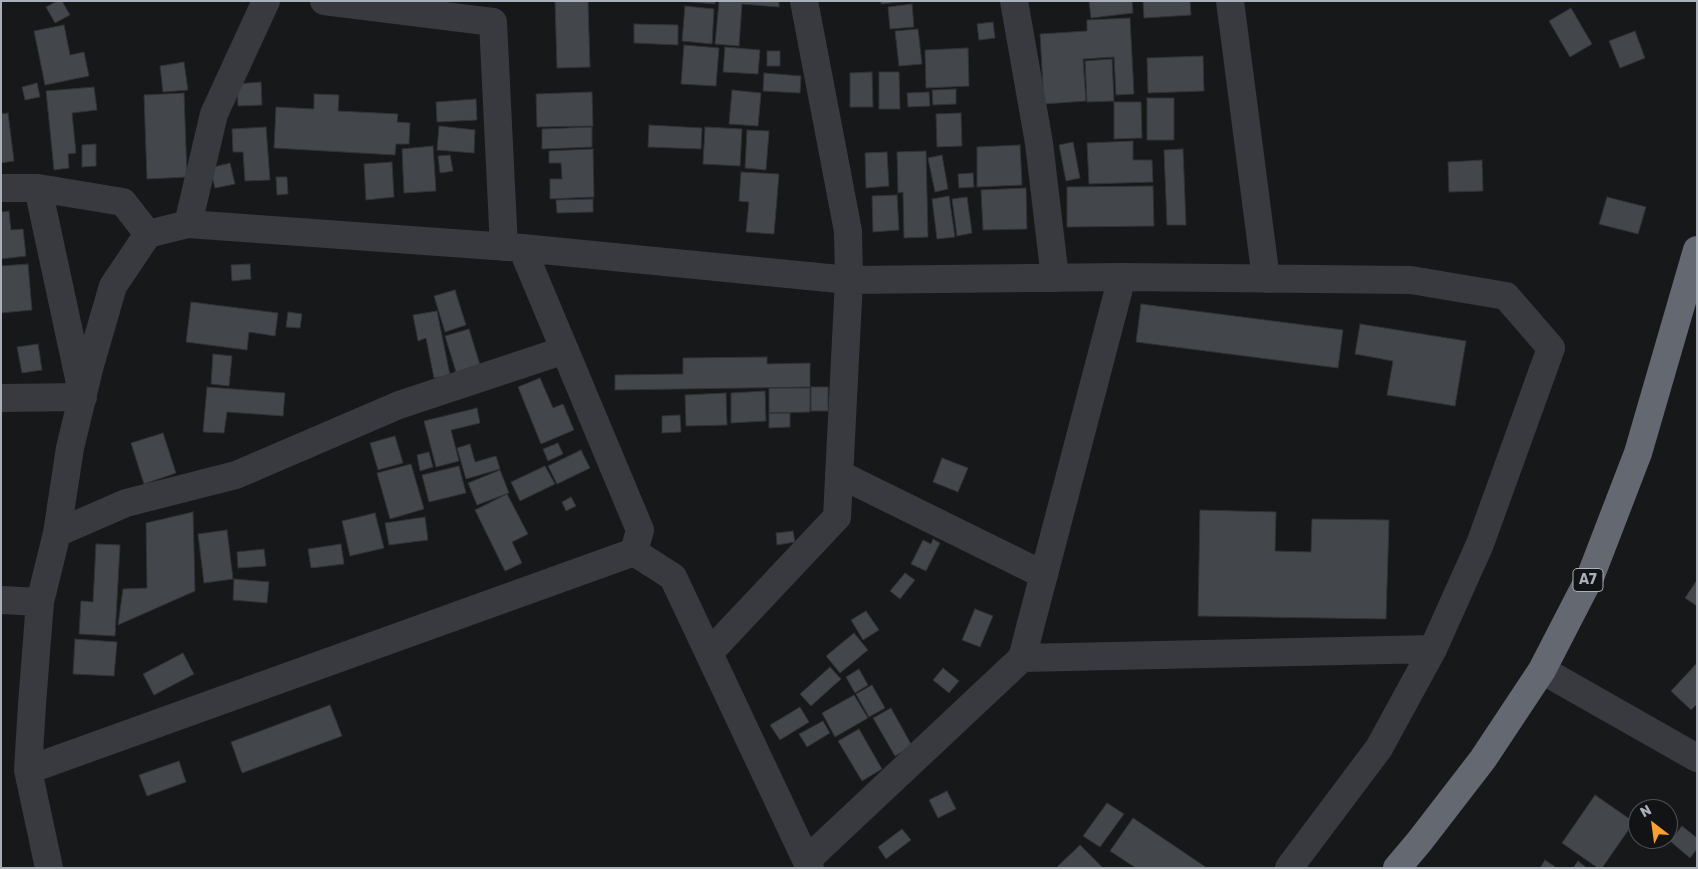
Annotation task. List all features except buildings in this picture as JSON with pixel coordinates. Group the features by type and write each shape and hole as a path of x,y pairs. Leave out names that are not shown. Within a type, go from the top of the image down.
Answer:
{"highway":[{"name":"A7","path":"1397,868 1483,759 1542,670 1591,575 1638,453 1689,309 1697,250"}],"street":[{"path":"188,224 214,114 266,1"},
{"path":"324,1 493,22 513,247 565,350 640,530 634,552"},
{"path":"709,653 837,517 849,280 848,232 804,1"},
{"path":"1014,1 1039,143 1055,278"},
{"path":"1230,1 1266,279"},
{"path":"1,188 38,188 123,202 148,234"},
{"path":"38,188 83,397"},
{"path":"49,868 28,770 40,602 57,533 70,448 113,286 148,234 188,224 513,247 849,280 1122,277 1411,280 1506,296 1551,348 1480,544 1433,649 1379,748 1289,868"},
{"path":"634,552 673,577 809,864 1022,658 1122,277"},
{"path":"57,533 126,504 236,475 399,405 565,350"},
{"path":"1,398 83,397"},
{"path":"839,474 1044,575"},
{"path":"28,770 634,552"},
{"path":"1,600 40,602"},
{"path":"1022,658 1433,649"},
{"path":"1542,670 1697,758"}]}
